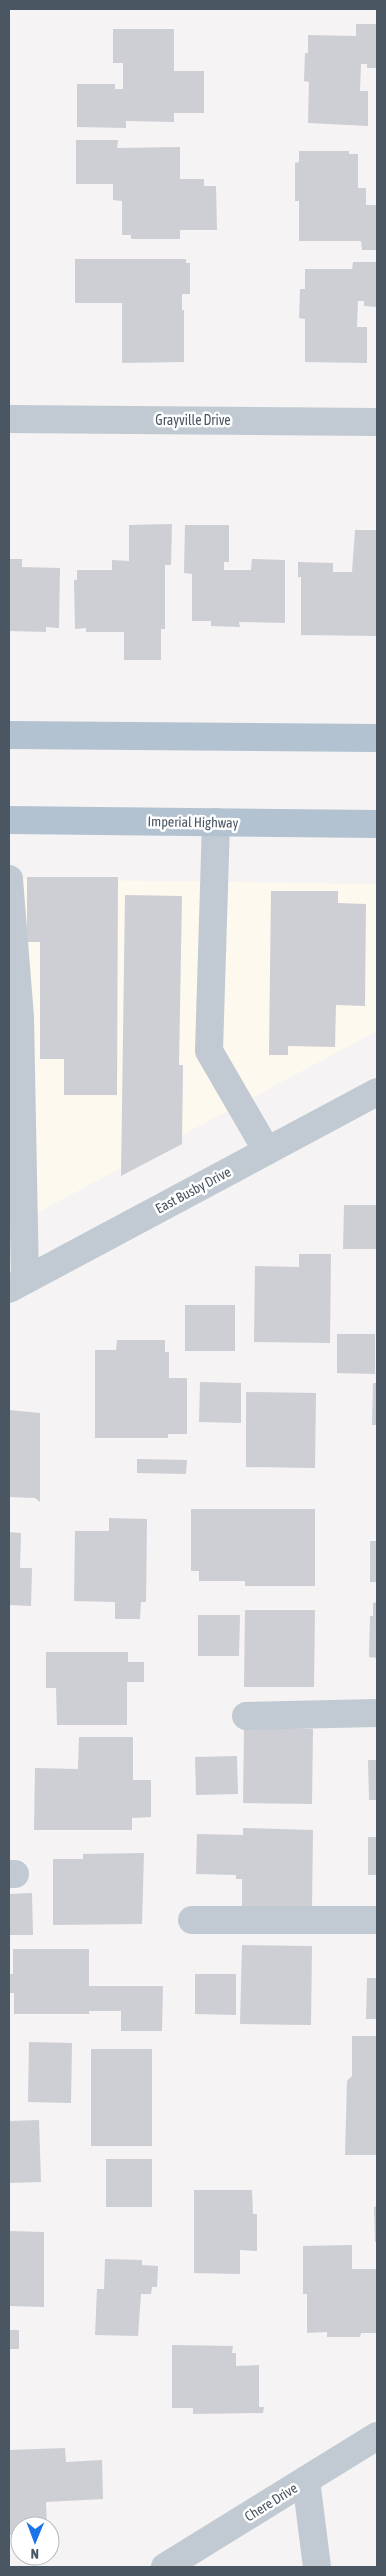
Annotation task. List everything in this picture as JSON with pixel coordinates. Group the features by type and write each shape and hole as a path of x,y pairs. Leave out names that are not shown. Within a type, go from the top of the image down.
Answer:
{"main road":[{"path":"9,735 377,738"},
{"name":"Imperial Highway","path":"9,820 377,824"}],"street":[{"name":"Grayville Drive","path":"9,419 377,422"},
{"path":"216,822 209,1051 267,1151"},
{"path":"9,880 20,1017 17,1285"},
{"name":"East Busby Drive","path":"17,1285 377,1092"},
{"path":"246,1716 377,1713"},
{"path":"192,1920 377,1920"},
{"name":"Chere Drive","path":"165,2567 377,2436"},
{"path":"306,2480 317,2567"}],"shaded area":[{"path":"9,879 377,884 377,1031 9,1228"}],"building":[{"path":"356,24 377,24 377,68 367,68 367,64 361,64 360,91 368,91 368,126 308,123 309,82 304,81 305,53 308,53 308,35 356,36"},
{"path":"113,29 174,29 174,71 204,71 204,113 174,113 174,122 126,121 126,128 77,127 77,84 115,84 115,89 123,89 123,63 113,63"},
{"path":"76,140 118,140 117,148 180,147 180,179 204,179 204,186 216,186 217,230 180,230 180,239 131,239 131,235 122,235 122,201 113,200 113,184 76,184"},
{"path":"299,151 349,151 349,154 358,154 358,188 366,188 366,205 377,205 377,250 362,250 361,241 299,241 299,201 295,201 295,163 299,162"},
{"path":"75,259 186,259 186,263 190,263 190,294 182,294 182,310 184,310 184,362 122,363 122,303 75,303"},
{"path":"353,262 377,262 377,307 364,306 364,301 358,301 357,327 367,327 367,363 305,362 305,319 299,318 300,289 305,289 305,269 352,269"},
{"path":"172,524 171,565 165,565 165,629 161,629 161,660 124,660 124,632 86,632 86,628 75,629 74,580 77,580 77,570 112,570 112,560 129,561 129,525"},
{"path":"185,525 229,525 229,562 224,562 224,570 251,570 252,559 285,560 285,623 239,622 240,627 211,626 211,621 192,621 192,574 184,573"},
{"path":"355,530 377,530 377,636 301,635 301,577 298,577 298,562 333,563 333,572 352,572"},
{"path":"9,559 22,559 22,567 60,568 59,628 46,627 46,632 9,631"},
{"path":"27,877 118,877 117,1095 64,1095 64,1059 40,1059 40,942 27,942"},
{"path":"271,891 338,891 338,903 366,904 365,1006 336,1005 335,1047 288,1046 288,1055 269,1055"},
{"path":"125,895 182,896 179,1065 183,1065 182,1144 121,1176"},
{"path":"344,1205 377,1205 377,1249 343,1249"},
{"path":"299,1254 331,1254 330,1343 254,1342 255,1266 299,1267"},
{"path":"185,1305 235,1305 235,1351 185,1351"},
{"path":"337,1334 375,1334 375,1374 337,1373"},
{"path":"117,1340 165,1340 165,1352 169,1352 169,1378 187,1378 187,1434 168,1434 168,1438 95,1438 95,1350 116,1350"},
{"path":"200,1382 241,1383 241,1423 199,1422"},
{"path":"373,1383 377,1383 377,1425 372,1425"},
{"path":"246,1392 316,1393 315,1468 246,1467"},
{"path":"9,1410 40,1413 40,1502 35,1498 9,1497"},
{"path":"137,1459 187,1460 186,1474 137,1473"},
{"path":"191,1509 315,1509 315,1586 245,1586 245,1581 199,1581 199,1571 191,1571"},
{"path":"109,1518 147,1519 146,1602 141,1602 140,1619 115,1619 115,1602 74,1601 75,1531 109,1531"},
{"path":"9,1532 21,1533 20,1568 32,1568 31,1606 9,1605"},
{"path":"370,1541 377,1541 377,1582 370,1582"},
{"path":"377,1602 377,1658 369,1657 370,1616 373,1616 373,1603"},
{"path":"245,1610 315,1610 314,1687 244,1687"},
{"path":"198,1615 240,1615 239,1656 198,1656"},
{"path":"46,1652 128,1652 128,1662 144,1662 144,1682 127,1682 127,1725 57,1725 56,1688 46,1688"},
{"path":"244,1727 313,1729 312,1804 243,1803"},
{"path":"79,1737 133,1737 133,1780 151,1780 151,1817 132,1818 132,1830 34,1830 35,1768 78,1769"},
{"path":"237,1756 238,1794 196,1795 195,1757"},
{"path":"368,1760 377,1760 377,1800 369,1800"},
{"path":"243,1828 313,1830 312,1907 242,1906 242,1879 236,1879 236,1875 196,1874 197,1834 243,1835"},
{"path":"368,1837 377,1837 377,1875 368,1875"},
{"path":"144,1853 142,1924 53,1925 53,1859 83,1859 83,1854"},
{"path":"32,1893 33,1935 9,1935 9,1894"},
{"path":"242,1945 312,1946 311,2025 240,2024"},
{"path":"13,1949 89,1949 89,1986 163,1986 162,2031 121,2031 121,2011 89,2011 89,2014 14,2014 14,1993 9,1993 9,1974 13,1974"},
{"path":"195,1974 236,1974 236,2015 195,2014"},
{"path":"367,1978 377,1978 377,2019 366,2019"},
{"path":"352,2036 377,2036 377,2155 345,2155 347,2081 352,2076"},
{"path":"29,2042 72,2043 71,2103 28,2102"},
{"path":"91,2049 152,2049 152,2146 91,2146"},
{"path":"39,2120 41,2182 9,2183 9,2121"},
{"path":"106,2159 152,2159 152,2207 106,2207"},
{"path":"194,2190 252,2190 253,2214 257,2214 257,2251 240,2250 240,2274 194,2273"},
{"path":"377,2206 377,2242 375,2242 374,2207"},
{"path":"9,2231 44,2232 44,2307 9,2306"},
{"path":"352,2245 352,2269 377,2269 377,2333 361,2333 360,2337 327,2337 327,2332 307,2333 307,2294 303,2294 303,2246"},
{"path":"105,2259 142,2260 142,2265 158,2266 157,2287 152,2287 151,2294 141,2294 138,2336 95,2335 97,2289 104,2289"},
{"path":"9,2330 19,2330 19,2349 9,2349"},
{"path":"172,2345 233,2346 232,2353 236,2353 236,2366 259,2365 259,2407 264,2407 263,2413 193,2414 193,2408 172,2408"},
{"path":"65,2448 66,2462 102,2460 103,2499 46,2502 47,2516 10,2516 9,2535 9,2450"}]}
